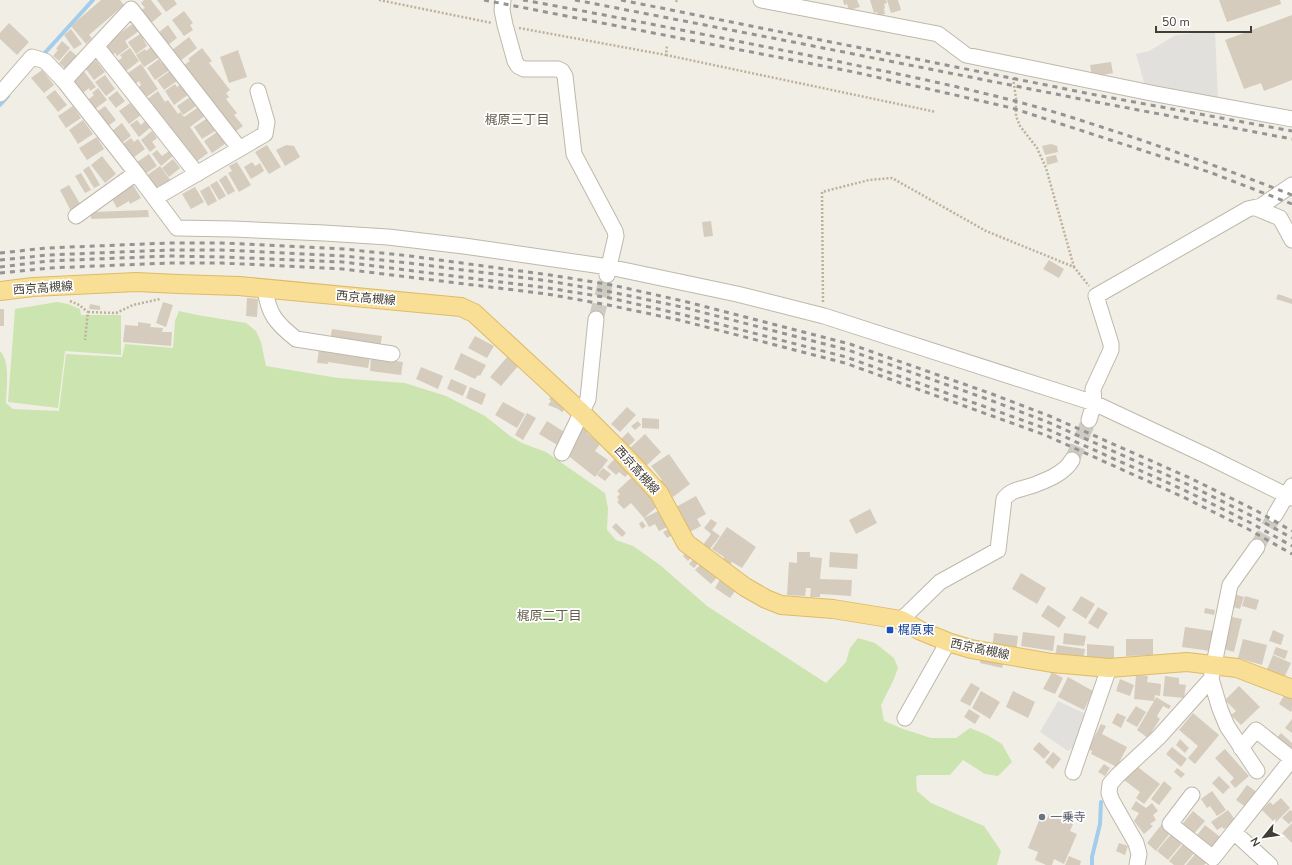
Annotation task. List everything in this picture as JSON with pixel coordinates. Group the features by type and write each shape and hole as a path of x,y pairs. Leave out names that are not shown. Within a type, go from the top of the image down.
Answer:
{"main road":[{"name":"西京高槻線","path":"0,291 33,287 136,282 265,288 446,305 468,310 474,313 581,412 623,454 659,493 686,543 744,587 766,599 781,605 833,609 901,620 948,642 971,649 1052,663 1109,668 1187,662 1213,672 1237,668 1292,689"}],"street":[{"path":"503,0 502,10 505,25 518,66 524,69 558,69 562,71 565,76 574,154 615,231 616,236 608,272"},
{"path":"761,0 938,34 966,55 1292,120"},
{"path":"64,81 97,47 131,5 239,148"},
{"path":"97,47 197,174"},
{"path":"0,94 32,57 42,59 64,81 177,228 240,229 388,237 464,246 737,294 824,316 1094,403 1290,493 1275,515"},
{"path":"155,198 265,134 267,122 258,90"},
{"path":"76,216 136,173"},
{"path":"1089,420 1094,403 1093,389 1110,354 1112,344 1096,296 1248,210 1262,206 1292,185"},
{"path":"1256,208 1280,218 1292,240"},
{"path":"265,288 270,313 296,339 392,354"},
{"path":"562,453 588,400 596,319"},
{"path":"901,620 940,582 998,550 1004,499 1008,494 1040,483 1062,472 1069,466 1072,460"},
{"path":"1257,547 1230,585 1213,672 1218,703 1227,726 1257,770"},
{"path":"905,718 948,642"},
{"path":"1073,772 1109,668"},
{"path":"1142,864 1136,843 1112,801 1109,792 1110,784 1159,737 1213,672"},
{"path":"1192,796 1167,822 1213,858 1292,759 1256,730 1241,748"},
{"path":"1234,832 1270,865"}],"path":[{"path":"379,0 666,55 936,112"},
{"path":"666,55 667,45"},
{"path":"1013,77 1016,98 1016,116 1020,126 1037,148 1046,168 1074,267 1096,296"},
{"path":"824,316 822,192 869,180 892,178 986,231 1074,267"},
{"path":"68,300 79,305 88,312 119,313 123,309 132,305 164,298 178,284"},
{"path":"85,340 88,312"}],"green space":[{"path":"57,302 68,304 80,309 81,315 121,315 121,355 65,351 58,408 8,402 15,309"},
{"path":"179,311 246,323 256,331 261,342 266,366 338,378 405,383 446,396 485,416 510,436 522,443 546,452 605,493 608,508 607,530 616,540 633,546 660,565 707,606 826,683 846,662 850,648 858,638 875,643 894,658 898,668 881,705 884,721 931,738 956,738 970,728 987,735 1002,744 1012,762 998,776 985,774 963,760 950,775 919,775 916,777 917,791 931,803 984,826 1001,851 997,865 0,865 0,351 6,362 7,369 6,403 13,409 59,411 66,354 122,357 125,344 173,348 175,321"}],"shaded area":[{"path":"1215,31 1218,99 1145,86 1136,54 1149,51 1176,35"},
{"path":"1058,701 1088,715 1074,748 1068,751 1040,732"}],"building":[{"path":"101,0 120,0 124,5 89,35 92,38 86,44 71,26"},
{"path":"144,0 151,0 162,14 151,23 141,10 145,8 141,3"},
{"path":"157,0 174,0 177,4 166,12"},
{"path":"843,0 857,0 860,7 849,10 847,4 844,5"},
{"path":"870,0 886,0 887,3 884,4 885,14 878,16 877,12 874,13"},
{"path":"887,0 898,0 901,10 891,13"},
{"path":"1219,0 1280,0 1281,4 1227,22"},
{"path":"184,11 193,23 190,25 193,30 184,36 172,20"},
{"path":"1292,15 1292,80 1264,91 1261,83 1244,89 1225,40"},
{"path":"9,23 29,42 17,55 0,39 0,33"},
{"path":"134,23 139,31 125,41 129,47 117,56 115,53 110,56 105,48 109,45 107,42"},
{"path":"168,25 177,38 168,45 158,33"},
{"path":"71,29 82,44 74,49 64,35"},
{"path":"143,32 146,37 143,39 147,46 136,54 128,42"},
{"path":"189,37 197,48 180,61 172,50"},
{"path":"62,41 70,48 59,61 53,56 58,50 56,49"},
{"path":"154,45 161,56 144,67 136,55 145,49 146,51"},
{"path":"130,48 139,61 125,72 117,61 122,58 120,55"},
{"path":"202,48 212,61 209,63 230,90 226,93 229,97 226,99 237,113 234,115 243,126 235,132 184,65 190,61 188,59"},
{"path":"70,50 79,58 66,69 59,63"},
{"path":"238,50 247,77 229,83 220,57"},
{"path":"159,59 161,63 165,60 171,69 155,80 147,68"},
{"path":"96,60 105,72 94,80 85,68"},
{"path":"1111,62 1113,73 1092,77 1090,65"},
{"path":"141,64 158,89 145,98 138,88 141,85 139,81 133,86 125,75"},
{"path":"173,69 180,79 164,90 157,80"},
{"path":"42,70 54,85 44,93 31,78"},
{"path":"83,70 96,87 90,91 89,88 83,93 74,81"},
{"path":"105,75 115,89 106,96 95,82"},
{"path":"182,83 189,94 174,105 165,91 175,84 177,87"},
{"path":"98,88 107,100 95,109 88,100 94,95 92,93"},
{"path":"55,90 67,105 58,112 46,97"},
{"path":"117,91 125,101 116,108 108,98"},
{"path":"158,91 165,102 168,100 178,114 180,112 184,117 200,106 206,115 190,127 208,153 193,164 146,100"},
{"path":"193,95 199,104 183,115 177,106"},
{"path":"130,103 141,115 129,124 119,111"},
{"path":"73,106 81,118 66,128 58,116"},
{"path":"105,106 116,120 108,126 97,112"},
{"path":"206,119 215,131 202,139 194,127"},
{"path":"83,120 93,134 78,144 69,130"},
{"path":"137,120 141,125 146,120 151,127 139,137 130,125"},
{"path":"122,123 131,136 122,143 112,131"},
{"path":"152,131 157,138 152,142 156,147 150,152 141,140"},
{"path":"217,132 225,144 212,153 204,141"},
{"path":"97,137 104,149 87,160 79,148"},
{"path":"131,138 134,142 138,139 145,149 133,158 123,144"},
{"path":"1051,144 1057,146 1058,152 1045,155 1042,146"},
{"path":"267,145 281,167 269,174 255,152"},
{"path":"286,145 294,146 300,157 285,166 276,150"},
{"path":"157,150 162,156 169,151 173,156 161,166 152,154"},
{"path":"149,154 157,166 145,174 137,162"},
{"path":"1056,155 1058,162 1047,165 1046,157"},
{"path":"102,156 116,174 105,183 91,165"},
{"path":"173,159 180,168 169,177 162,168"},
{"path":"237,162 251,185 239,192 228,173 232,171 229,166"},
{"path":"252,162 255,166 260,163 264,171 251,179 244,167"},
{"path":"89,166 100,185 94,188 83,170"},
{"path":"160,166 171,181 162,187 160,185 155,189 146,176"},
{"path":"81,173 91,190 85,193 75,176"},
{"path":"226,175 235,191 228,195 219,180"},
{"path":"217,181 226,196 219,200 210,185"},
{"path":"69,185 82,207 72,213 60,190"},
{"path":"133,185 141,198 130,204 129,201 117,208 111,197"},
{"path":"209,186 217,201 208,206 200,191"},
{"path":"195,187 204,202 191,209 182,194"},
{"path":"148,210 149,217 91,219 91,212"},
{"path":"711,221 713,236 704,237 702,222"},
{"path":"1049,260 1064,269 1059,278 1043,269"},
{"path":"1278,294 1292,299 1292,304 1276,299"},
{"path":"247,298 258,299 257,317 246,316"},
{"path":"163,302 173,305 166,327 156,323"},
{"path":"90,304 100,306 100,310 89,309"},
{"path":"0,309 4,309 4,326 0,326"},
{"path":"138,322 151,324 150,327 163,328 162,332 172,332 171,346 123,342 125,325 138,326"},
{"path":"332,329 382,336 380,348 330,341"},
{"path":"475,336 494,346 487,358 468,348"},
{"path":"319,350 370,357 368,368 328,362 328,364 317,363"},
{"path":"461,353 486,365 480,376 478,375 475,379 454,369"},
{"path":"508,356 519,365 501,386 490,377"},
{"path":"371,358 403,362 401,375 370,371"},
{"path":"421,367 443,376 438,389 416,379"},
{"path":"451,379 467,386 463,396 447,389"},
{"path":"470,387 486,394 482,405 466,398"},
{"path":"554,394 568,406 562,412 548,405 551,401 549,399"},
{"path":"503,402 525,414 517,428 495,415"},
{"path":"627,407 636,415 620,432 611,424"},
{"path":"527,413 536,418 523,440 515,435"},
{"path":"642,418 659,419 659,429 642,428"},
{"path":"547,421 566,433 559,446 539,434"},
{"path":"581,421 590,428 587,433 600,444 595,451 608,460 595,477 566,454 578,438 572,434"},
{"path":"638,421 641,425 635,430 631,426"},
{"path":"628,432 635,440 628,447 621,439"},
{"path":"645,434 661,452 644,468 628,450"},
{"path":"669,454 690,484 673,497 669,491 666,492 659,482 662,480 651,466"},
{"path":"617,456 631,471 625,477 619,472 616,475 607,467"},
{"path":"603,468 611,474 605,481 597,475"},
{"path":"632,477 658,506 644,518 631,503 624,509 617,502 619,500 617,497 620,494 617,491"},
{"path":"696,496 706,514 697,519 701,526 688,533 676,507"},
{"path":"870,509 877,523 856,534 849,520"},
{"path":"660,510 669,526 659,531 655,524 649,527 644,518"},
{"path":"711,519 717,523 712,530 720,536 709,550 703,545 711,534 704,528"},
{"path":"642,521 646,526 642,529 639,524"},
{"path":"616,523 626,533 622,537 612,527"},
{"path":"672,527 676,533 667,538 663,532"},
{"path":"727,527 756,547 742,568 732,562 730,565 723,560 724,557 712,549"},
{"path":"688,550 694,554 688,561 683,556"},
{"path":"797,552 810,552 810,557 822,558 820,579 852,580 851,596 820,594 820,597 810,597 811,588 806,588 805,596 787,595 789,562 797,563"},
{"path":"830,552 858,554 857,569 829,567"},
{"path":"696,556 701,560 694,568 689,564"},
{"path":"703,562 719,575 711,584 695,570"},
{"path":"1021,573 1046,588 1037,604 1012,589"},
{"path":"722,576 738,587 730,598 715,588"},
{"path":"1234,594 1244,597 1240,609 1230,606"},
{"path":"1081,596 1095,604 1086,619 1072,610"},
{"path":"1245,596 1259,600 1256,610 1242,606"},
{"path":"1048,605 1066,617 1059,628 1041,616"},
{"path":"1098,607 1108,613 1098,629 1088,623"},
{"path":"1205,608 1215,610 1214,615 1204,613"},
{"path":"1232,617 1242,619 1234,652 1224,649"},
{"path":"1185,627 1213,631 1210,651 1182,647"},
{"path":"1273,630 1284,635 1281,645 1269,641"},
{"path":"1023,632 1055,636 1053,651 1021,646"},
{"path":"994,633 1018,636 1016,651 992,648"},
{"path":"1064,633 1086,636 1084,646 1063,644"},
{"path":"1126,639 1153,639 1153,655 1126,656"},
{"path":"1243,639 1267,645 1262,665 1238,658"},
{"path":"1087,644 1114,646 1114,660 1087,659"},
{"path":"1057,645 1085,649 1083,661 1055,657"},
{"path":"1276,647 1288,651 1285,659 1273,654"},
{"path":"981,655 1004,661 1002,668 980,663"},
{"path":"1273,655 1291,663 1283,680 1266,672"},
{"path":"1052,672 1063,678 1055,694 1043,689"},
{"path":"1136,675 1148,676 1147,682 1161,684 1160,696 1155,695 1154,701 1134,699"},
{"path":"1165,676 1179,678 1179,684 1186,685 1184,698 1163,696"},
{"path":"1068,677 1093,691 1084,710 1058,697"},
{"path":"1120,679 1134,685 1130,696 1116,691"},
{"path":"971,683 980,688 970,706 960,701"},
{"path":"1239,686 1260,707 1241,725 1231,715 1236,711 1225,700"},
{"path":"981,691 1000,702 990,719 972,708"},
{"path":"1013,691 1035,702 1028,718 1006,707"},
{"path":"1285,694 1292,699 1291,712 1279,704"},
{"path":"1156,697 1171,706 1169,709 1163,706 1157,716 1160,719 1148,738 1137,730"},
{"path":"1136,706 1146,712 1137,727 1126,721"},
{"path":"969,709 980,716 975,724 964,717"},
{"path":"1117,713 1126,717 1121,728 1112,723"},
{"path":"1193,713 1219,735 1195,764 1188,758 1198,746 1179,730"},
{"path":"1292,719 1292,733 1285,728"},
{"path":"1101,724 1106,726 1102,734 1127,747 1117,767 1091,754 1092,751 1088,749"},
{"path":"1281,733 1292,743 1292,751 1274,741"},
{"path":"1180,739 1189,748 1185,753 1176,745"},
{"path":"1039,742 1050,752 1044,759 1033,749"},
{"path":"1172,747 1187,759 1181,767 1166,754"},
{"path":"1225,749 1249,776 1235,788 1230,782 1234,778 1215,758"},
{"path":"1053,752 1061,759 1053,769 1045,762"},
{"path":"1104,764 1110,768 1105,776 1098,772"},
{"path":"1135,765 1160,784 1144,804 1136,798 1140,792 1124,780"},
{"path":"1177,768 1185,774 1181,778 1174,772"},
{"path":"1219,776 1230,787 1223,794 1212,783"},
{"path":"1164,781 1172,788 1159,805 1151,799"},
{"path":"1247,785 1258,793 1247,808 1236,800"},
{"path":"1212,791 1226,810 1217,816 1210,806 1207,808 1201,799"},
{"path":"1281,798 1290,808 1275,823 1262,810 1270,802 1273,805"},
{"path":"1136,801 1146,808 1152,803 1158,811 1153,815 1156,820 1150,824 1153,826 1144,834 1134,821 1139,813 1131,809"},
{"path":"1228,810 1236,821 1224,829 1222,827 1217,830 1211,822"},
{"path":"1290,810 1292,811 1292,821 1289,824 1282,818"},
{"path":"1193,811 1205,821 1191,837 1180,827"},
{"path":"1049,814 1073,824 1070,831 1077,834 1064,864 1054,859 1052,865 1046,865 1035,860 1038,852 1028,848 1040,818 1046,821"},
{"path":"1292,823 1292,843 1282,833"},
{"path":"1162,824 1171,832 1156,851 1147,843"},
{"path":"1205,825 1224,840 1218,848 1214,845 1210,850 1195,838"},
{"path":"1172,833 1183,842 1168,860 1157,851"},
{"path":"1119,843 1128,846 1125,855 1116,851"},
{"path":"1184,843 1195,852 1184,865 1174,865 1169,861"},
{"path":"1196,853 1207,862 1204,865 1186,865"},
{"path":"1069,856 1081,861 1080,865 1065,865"}],"waterway":[{"path":"42,56 93,0"},
{"path":"0,105 8,96"},
{"path":"1092,865 1092,857 1100,824 1101,802"}],"tunnel":[{"path":"596,319 607,277"},
{"path":"1072,460 1089,420"},
{"path":"1257,547 1275,515"}],"railway":[{"path":"484,0 854,72 1012,108 1212,173 1292,204"},
{"path":"523,0 821,58 936,82 994,96 1051,111 1142,140 1292,195"},
{"path":"575,0 1292,139"},
{"path":"621,0 1096,95 1292,131"},
{"path":"0,253 47,248 169,243 222,243 344,249 410,256 612,285 683,301 850,344 992,394 1052,417 1190,478 1257,511 1292,531"},
{"path":"0,260 48,255 169,250 222,250 344,256 549,281 682,307 848,350 990,400 1050,423 1187,484 1254,517 1292,538"},
{"path":"0,267 48,261 169,256 343,262 548,288 610,298 680,314 846,357 1047,429 1184,490 1251,523 1292,546"},
{"path":"0,273 49,268 169,263 222,263 343,269 547,294 679,320 845,363 1045,435 1181,496 1248,529 1292,554"}],"place":[{"name":"梶原東","path":"890,630"},
{"name":"一乗寺","path":"1042,817"}],"district":[{"name":"梶原三丁目","path":"517,120"},
{"name":"梶原二丁目","path":"549,616"}]}
